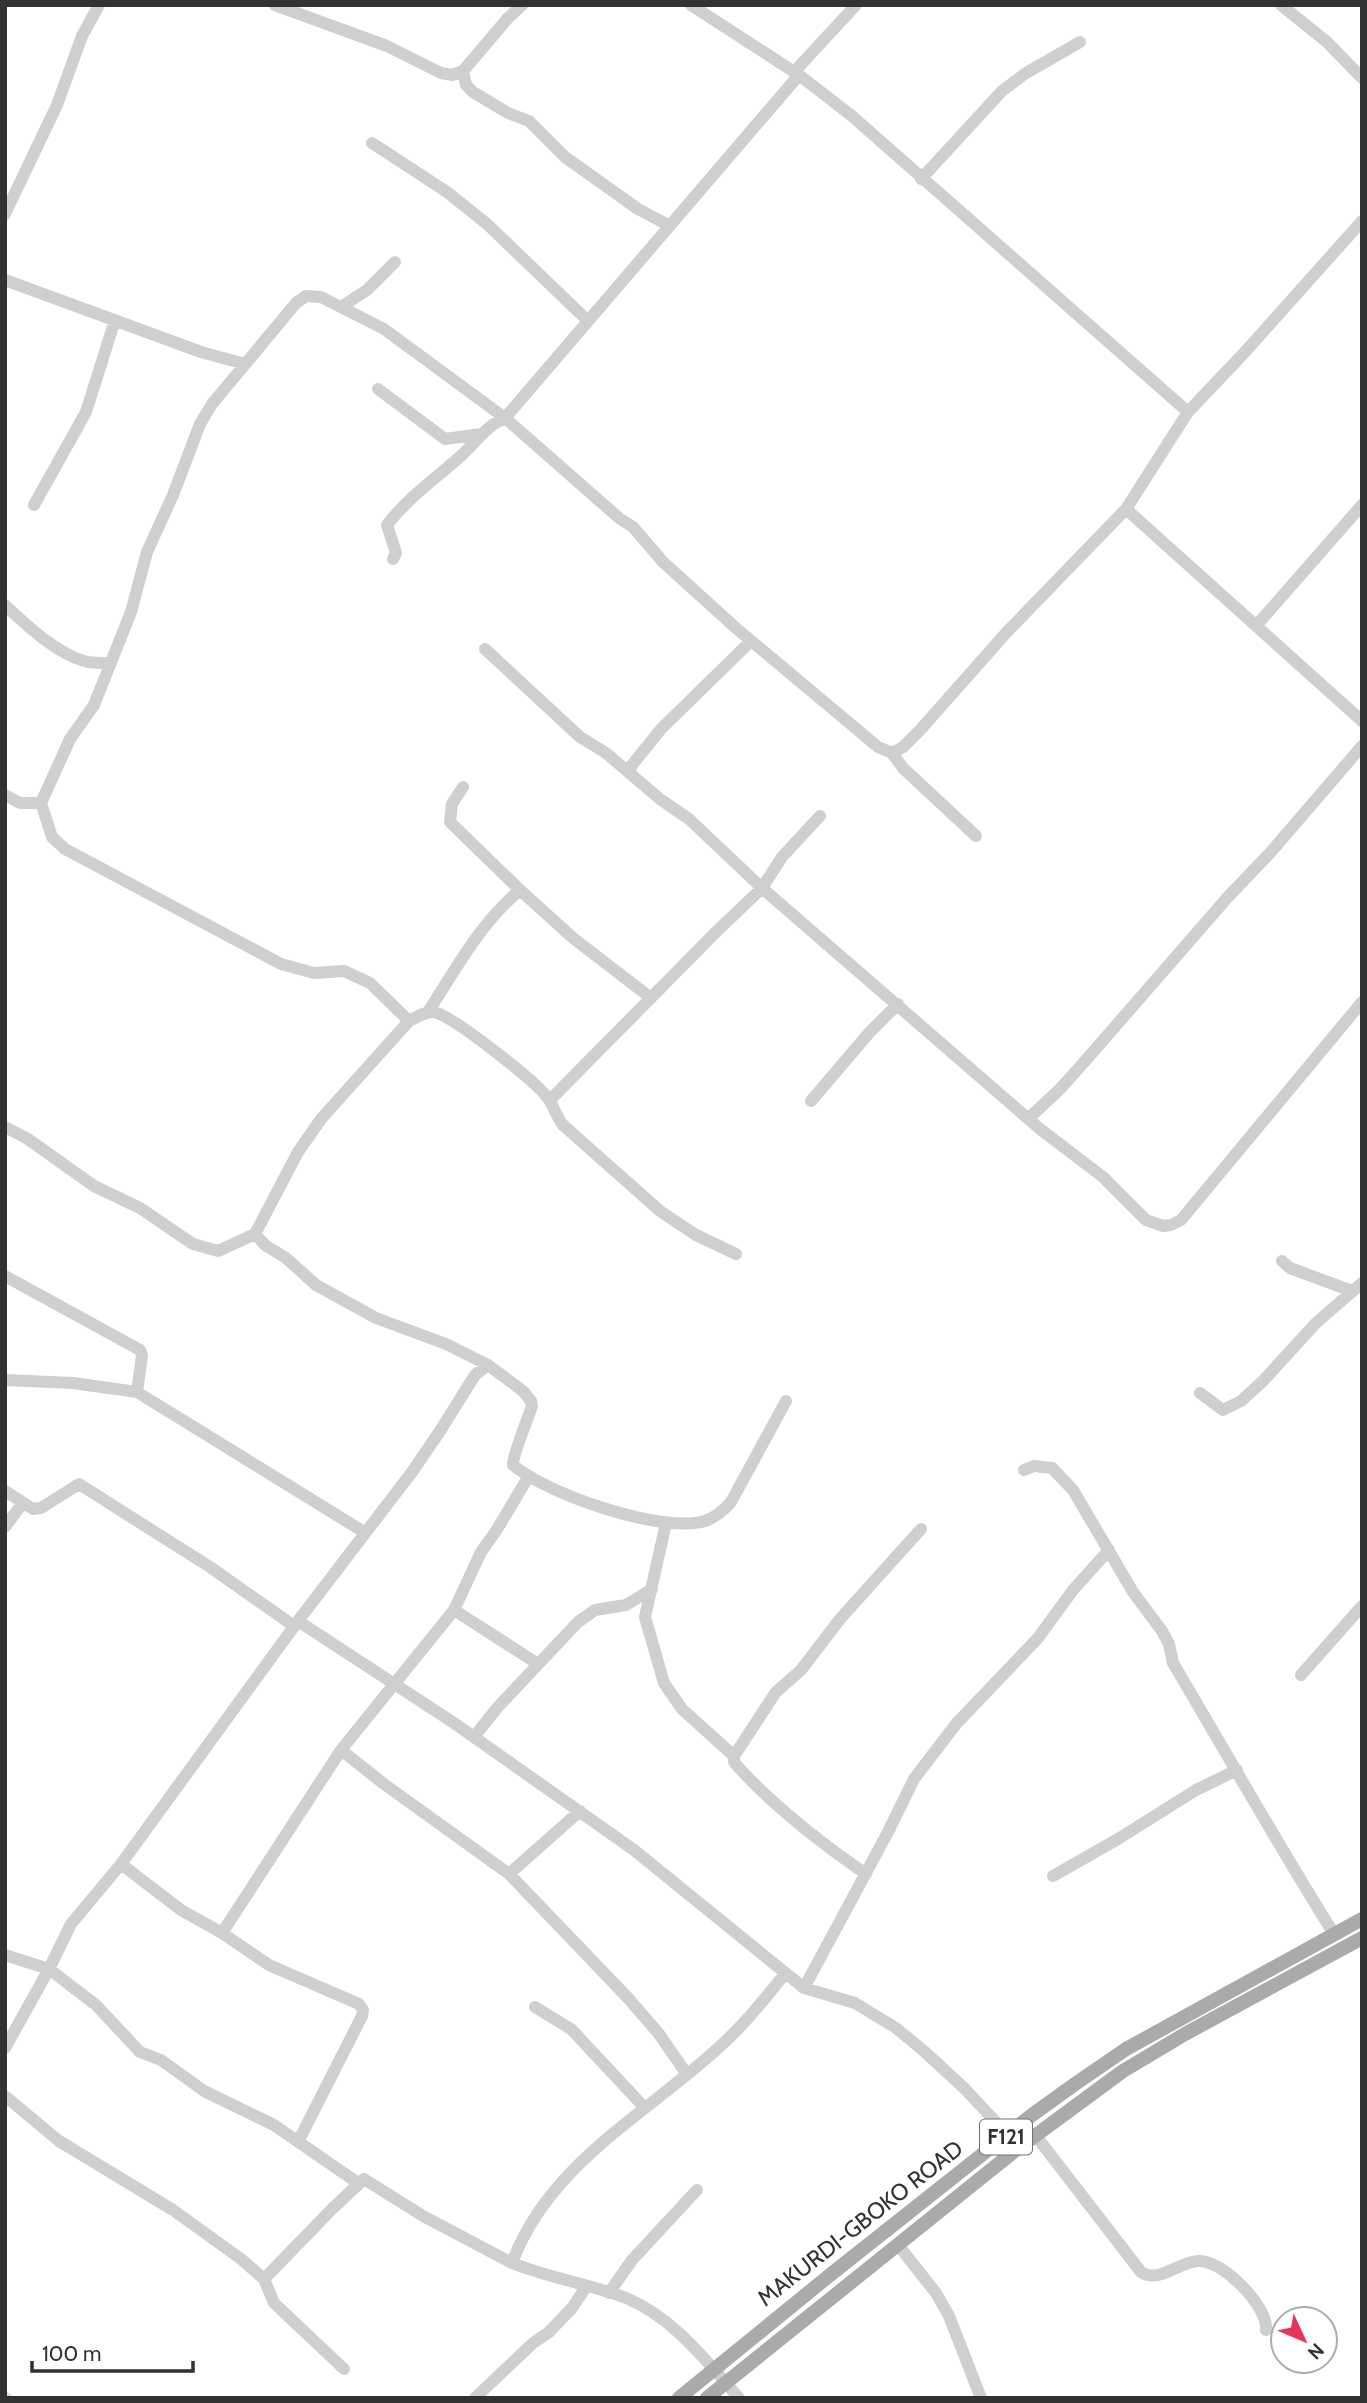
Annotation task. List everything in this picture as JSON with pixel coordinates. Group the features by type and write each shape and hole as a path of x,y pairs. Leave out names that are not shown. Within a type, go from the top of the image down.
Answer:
{"main road":[{"name":"MAKURDI-GBOKO ROAD","path":"679,2398 1008,2135 1126,2049 1362,1919"},
{"name":"F121","path":"707,2398 1017,2148 1133,2065 1362,1938"}],"street":[{"path":"5,214 57,105 82,36 99,5"},
{"path":"275,5 387,46 441,73 452,75 463,71 522,5"},
{"path":"691,5 796,74 852,116 920,179 1035,276 1188,412"},
{"path":"393,559 396,554 387,525 402,505 465,452 493,423 505,418 856,5"},
{"path":"1281,5 1327,42 1362,78"},
{"path":"920,179 1002,91 1026,73 1080,42"},
{"path":"463,71 466,85 473,92 508,113 529,121 565,157 638,209 670,226"},
{"path":"372,143 447,192 487,225 588,321"},
{"path":"892,753 903,747 921,729 1006,633 1126,509 1188,412 1362,221"},
{"path":"341,307 367,290 395,262"},
{"path":"5,280 201,352 245,364"},
{"path":"409,1021 370,983 344,971 314,973 281,964 65,849 52,837 40,803 70,739 94,705 131,612 147,552 173,495 200,424 212,404 245,364 296,303 306,296 321,297 384,329 505,418 632,527 663,562 751,641 878,747 892,753 903,768 976,836"},
{"path":"34,505 86,412 115,320"},
{"path":"378,389 445,439 481,434"},
{"path":"1256,626 1362,505"},
{"path":"1126,509 1362,721"},
{"path":"5,605 28,627 65,652 89,662 111,663"},
{"path":"629,772 661,729 751,641"},
{"path":"485,649 580,737 606,752 660,799 689,819 762,888 1054,1140 1093,1168 1146,1220 1163,1226 1181,1220 1362,1002"},
{"path":"89,662 101,687"},
{"path":"1029,1118 1086,1060 1362,746"},
{"path":"463,787 452,804 450,822 532,903 651,998"},
{"path":"5,795 20,803 40,803"},
{"path":"550,1100 762,888 782,857 820,816"},
{"path":"5,1126 94,1186 139,1208 193,1244 218,1251 255,1234 298,1152 321,1119 409,1021 428,1012 463,954 503,904 520,890"},
{"path":"811,1101 869,1033 898,1004"},
{"path":"428,1012 447,1017 528,1079 550,1100 555,1116 563,1125 660,1212 696,1235 736,1254"},
{"path":"255,1234 316,1285 376,1318 446,1344 488,1365 523,1391 531,1401 523,1438 512,1462 517,1469 529,1476 583,1503 666,1523 705,1521 725,1509 731,1502 786,1401"},
{"path":"1282,1261 1290,1268 1357,1287"},
{"path":"5,1276 140,1350 142,1356 137,1392"},
{"path":"1200,1394 1223,1410 1241,1401 1316,1323 1357,1287"},
{"path":"466,1355 475,1375"},
{"path":"5,2048 71,1924 121,1864 296,1623 412,1472 475,1375 488,1365"},
{"path":"5,1380 73,1383 137,1392 364,1532"},
{"path":"1024,1470 1034,1466 1052,1468 1073,1490 1133,1592 1166,1638 1173,1663 1237,1770 1261,1818 1334,1934"},
{"path":"222,1933 341,1750 454,1610 481,1552 529,1476"},
{"path":"5,1491 33,1510 41,1508 79,1484 395,1685 634,1850 804,1988 855,2003 873,2012 925,2052 965,2089 1008,2135"},
{"path":"5,1527 22,1504"},
{"path":"666,1523 645,1617 646,1629 664,1684 681,1709 734,1756"},
{"path":"866,1874 779,1807 739,1768 734,1762 734,1756 776,1692 801,1670 840,1619 921,1529"},
{"path":"804,1988 914,1779 956,1724 1038,1638 1073,1590 1109,1549"},
{"path":"474,1737 538,1664 588,1614 600,1608 625,1605 652,1589"},
{"path":"625,1605 645,1617"},
{"path":"1301,1675 1362,1606"},
{"path":"454,1610 538,1664"},
{"path":"341,1750 509,1874 628,1998 659,2034 686,2073"},
{"path":"1053,1876 1118,1839 1184,1796 1237,1770"},
{"path":"509,1874 580,1811"},
{"path":"121,1864 181,1910 222,1933 269,1965 359,2004 363,2010 298,2142"},
{"path":"5,1955 49,1969 96,2005 140,2052 161,2060 204,2091 274,2125 358,2183"},
{"path":"512,2263 532,2220 552,2193 584,2159 736,2031 785,1974"},
{"path":"535,2007 571,2029 645,2107"},
{"path":"5,2096 59,2141 173,2210 241,2259 264,2279 274,2303 344,2369"},
{"path":"1036,2136 1141,2272 1147,2277 1156,2276 1198,2261 1220,2266 1263,2312 1267,2323 1266,2330"},
{"path":"264,2279 364,2179 423,2216 512,2263 628,2299 653,2313 694,2346 712,2370 740,2398"},
{"path":"610,2293 638,2253 697,2190"},
{"path":"898,2245 936,2292 949,2316 981,2398"},
{"path":"475,2398 533,2343 555,2327 586,2287"}],"waterway":[{"path":"5,2392 12,2398"}]}
